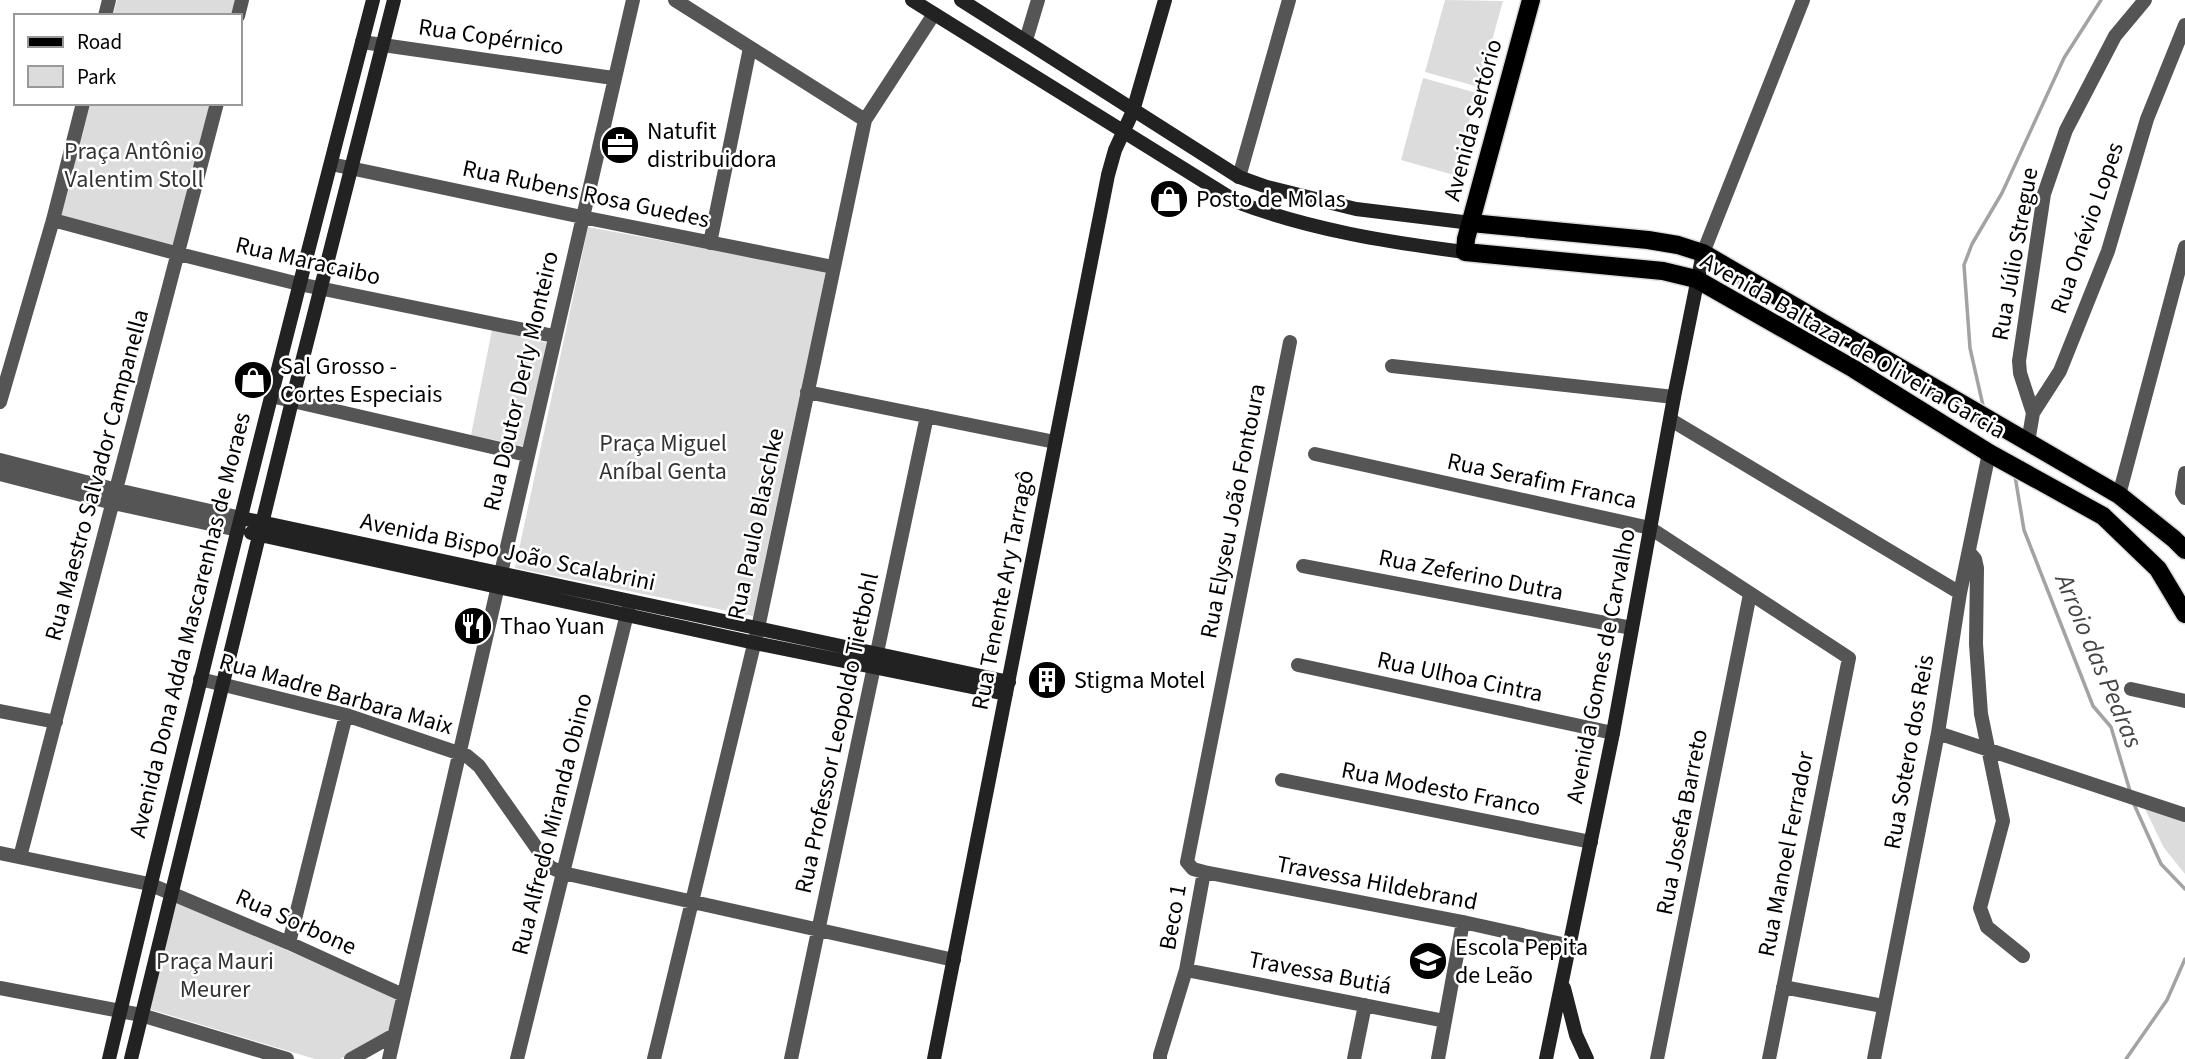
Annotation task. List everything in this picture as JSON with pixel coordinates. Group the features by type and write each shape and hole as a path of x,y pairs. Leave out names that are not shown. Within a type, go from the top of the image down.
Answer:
{"main road":[{"name":"Avenida Dona Adda Mascarenhas de Moraes","path":"108,1059 200,679 373,0"},
{"name":"Avenida Dona Adda Mascarenhas de Moraes","path":"131,1059 260,529 394,0"},
{"name":"Avenida Baltazar de Oliveira Garcia","path":"961,0 1239,177 1267,187 1356,209 1648,240 1703,253 2119,495 2182,543"},
{"name":"Rua Tenente Ary Tarragô","path":"934,1059 1108,176 1122,132 1133,111 1165,0"},
{"name":"Avenida Sertório","path":"1465,252 1531,0"},
{"name":"Avenida Baltazar de Oliveira Garcia","path":"916,1 1237,202 1276,217 1375,240 1465,252 1663,271 1696,279 1854,369 1993,455 2103,516 2158,569 2185,614"},
{"name":"Avenida Gomes de Carvalho","path":"1587,1059 1576,1035 1563,984 1703,253"},
{"name":"Avenida Bispo João Scalabrini","path":"239,524 1007,688"},
{"path":"1546,1059 1563,984"}],"street":[{"name":"Rua Doutor Derly Monteiro","path":"389,1059 632,0"},
{"path":"675,0 865,120"},
{"path":"1026,40 1038,0"},
{"path":"1239,177 1289,0"},
{"path":"1703,253 1803,0"},
{"name":"Rua Júlio Stregue","path":"2033,413 2020,373 2019,361 2044,194 2066,130 2115,36 2145,0"},
{"name":"Rua Paulo Blaschke","path":"654,1059 756,635 865,120 934,14"},
{"name":"Rua Onévio Lopes","path":"2028,442 2033,413 2060,371 2108,251 2147,119 2185,25"},
{"name":"Rua Copérnico","path":"362,42 613,78"},
{"path":"710,243 750,48"},
{"path":"0,402 53,220 82,105"},
{"name":"Rua Maestro Salvador Campanella","path":"20,857 216,105"},
{"name":"Rua Rubens Rosa Guedes","path":"331,164 833,267"},
{"name":"Rua Maracaibo","path":"53,220 299,284 554,336"},
{"path":"2119,495 2185,247"},
{"name":"Rua Elyseu João Fontoura","path":"1204,872 1189,866 1186,859 1290,342"},
{"path":"1392,366 1674,397"},
{"path":"807,392 1055,442"},
{"path":"271,396 527,455"},
{"name":"Rua Professor Leopoldo Tietbohl","path":"791,1059 927,416"},
{"path":"1671,419 1960,593"},
{"name":"Rua Serafim Franca","path":"1315,454 1650,528 1849,658"},
{"name":"Rua Sotero dos Reis","path":"1874,1059 1938,733 1960,593 1993,455"},
{"name":"Avenida Bispo João Scalabrini","path":"0,460 115,497"},
{"path":"2185,473 2182,492 2185,498"},
{"name":"Avenida Bispo João Scalabrini","path":"0,474 239,524"},
{"path":"1969,552 1975,559 1977,568 1976,644 1981,714 2003,821 1980,908 1987,927 2023,956"},
{"name":"Rua Zeferino Dutra","path":"1303,566 1632,628"},
{"name":"Rua Josefa Barreto","path":"1657,1059 1750,594"},
{"name":"Rua Alfredo Miranda Obino","path":"517,1059 629,608"},
{"name":"Rua Manoel Ferrador","path":"1769,1059 1849,658"},
{"name":"Rua Ulhoa Cintra","path":"1298,666 1613,733"},
{"name":"Rua Madre Barbara Maix","path":"200,679 346,715 459,752 474,760 550,867 563,873"},
{"path":"2131,689 2185,701"},
{"path":"0,711 56,722"},
{"path":"289,943 346,715"},
{"path":"1938,733 2185,815"},
{"name":"Rua Modesto Franco","path":"1282,780 1591,842"},
{"name":"Rua Sorbone","path":"0,853 149,884 403,995"},
{"name":"Travessa Hildebrand","path":"1204,872 1463,922 1571,946"},
{"name":"Beco 1","path":"1160,1059 1186,970 1204,872"},
{"path":"563,873 954,960"},
{"path":"1438,1059 1463,922"},
{"name":"Travessa Butiá","path":"1186,970 1445,1021"},
{"path":"1783,987 1884,1006"},
{"path":"0,988 141,1016 287,1059"},
{"path":"1354,1059 1365,1005"},
{"path":"351,1059 394,1035"}],"green space":[{"path":"117,0 238,0 234,14 114,14"},
{"path":"1445,0 1503,1 1479,87 1425,72"},
{"path":"1423,78 1477,93 1454,175 1401,160"},
{"name":"Praça Antônio Valentim Stoll","path":"88,105 211,105 175,247 59,215"},
{"name":"Praça Miguel Aníbal Genta","path":"588,227 826,271 753,616 515,568"},
{"path":"492,330 548,343 527,447 471,435"},
{"path":"2144,807 2185,822 2185,874 2164,848"},
{"name":"Praça Mauri Meurer","path":"175,901 400,1000 393,1032 340,1059 315,1059 149,1009"}],"waterway":[{"name":"Arroio das Pedras","path":"1984,410 1970,348 1964,265 1972,244 2002,193 2064,58 2101,0"},
{"name":"Arroio das Pedras","path":"2015,476 2024,530 2093,706 2111,727 2130,791"},
{"name":"Arroio das Pedras","path":"2133,802 2161,864 2185,889"},
{"name":"Arroio das Pedras","path":"2126,1059 2167,1000 2185,959"}],"place":[{"name":"Natufit distribuidora","path":"620,145"},
{"name":"Posto de Molas","path":"1169,199"},
{"name":"Sal Grosso - Cortes Especiais","path":"253,380"},
{"name":"Thao Yuan","path":"473,626"},
{"name":"Stigma Motel","path":"1047,680"},
{"name":"Escola Pepita de Leão","path":"1428,961"}]}
